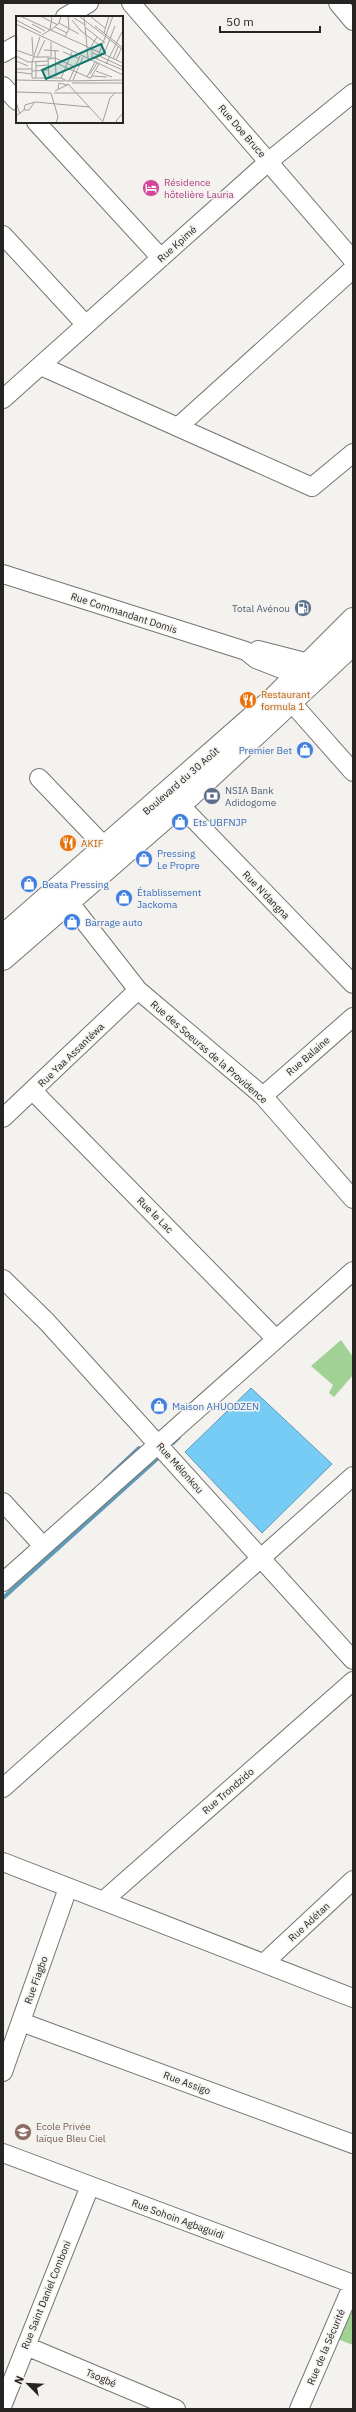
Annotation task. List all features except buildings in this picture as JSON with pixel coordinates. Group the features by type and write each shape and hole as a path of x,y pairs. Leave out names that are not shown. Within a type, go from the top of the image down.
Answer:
{"highway":[{"name":"Boulevard du 30 Août","path":"3,959 70,903 292,703 309,675 353,619"},
{"name":"Boulevard du 30 Août","path":"3,936 272,700 353,644"}],"street":[{"path":"68,16 90,3"},
{"name":"Rue Doe Bruce","path":"131,3 353,260"},
{"path":"338,3 353,21"},
{"path":"3,54 16,46"},
{"path":"3,86 16,100"},
{"name":"Rue Kpimé","path":"3,398 41,366 268,162 353,93"},
{"path":"37,123 161,258"},
{"path":"3,235 86,325"},
{"path":"178,426 353,269"},
{"path":"41,366 312,487 353,453"},
{"name":"Rue Commandant Domis","path":"3,574 246,651 260,650 309,675"},
{"path":"292,703 353,772"},
{"path":"39,778 105,848"},
{"name":"Rue N'dangna","path":"180,805 353,984"},
{"name":"Rue des Soeurss de la Providence","path":"70,903 138,990 263,1096 353,1199"},
{"name":"Rue Yaa Assantéwa","path":"3,1118 138,990"},
{"name":"Rue Balaine","path":"263,1096 353,1017"},
{"name":"Rue le Lac","path":"33,1091 276,1339"},
{"path":"3,1582 353,1271"},
{"name":"Rue Mélonkou","path":"3,1279 47,1322 353,1660"},
{"path":"3,1788 353,1476"},
{"path":"3,1502 43,1546"},
{"name":"Rue Trondzido","path":"104,1901 353,1681"},
{"path":"3,1862 353,1998"},
{"name":"Rue Adétan","path":"264,1963 353,1880"},
{"name":"Rue Fiagbo","path":"3,2072 68,1888"},
{"name":"Rue Assigo","path":"21,2022 353,2144"},
{"name":"Rue Sohoin Agbaguidi","path":"3,2154 353,2284"},
{"name":"Rue Saint Daniel Comboni","path":"3,2404 90,2186"},
{"name":"Rue de la Sécurité","path":"299,2409 353,2284"},
{"name":"Tsogbé","path":"26,2346 176,2409"}],"green space":[{"path":"341,1340 353,1357 353,1375 334,1397 329,1393 333,1385 311,1366"},
{"path":"353,2296 353,2345 335,2338"}],"water":[{"path":"251,1388 332,1464 262,1533 185,1452"}],"waterway":[{"path":"173,1443 179,1437"},
{"path":"105,1480 139,1448"},
{"path":"3,1598 157,1459"}],"place":[{"name":"Résidence hôtelière Lauria","path":"151,188"},
{"name":"Total Avénou","path":"303,608"},
{"name":"Restaurant formula 1","path":"248,700"},
{"name":"Premier Bet","path":"305,750"},
{"name":"NSIA Bank Adidogome","path":"212,796"},
{"name":"Ets UBFNJP","path":"180,822"},
{"name":"AKIF","path":"68,843"},
{"name":"Pressing Le Propre","path":"144,859"},
{"name":"Beata Pressing","path":"29,884"},
{"name":"Établissement Jackoma","path":"124,898"},
{"name":"Barrage auto","path":"72,922"},
{"name":"Maison AHUODZEN","path":"159,1406"},
{"name":"Ecole Privée laïque Bleu Ciel","path":"23,2132"}]}
